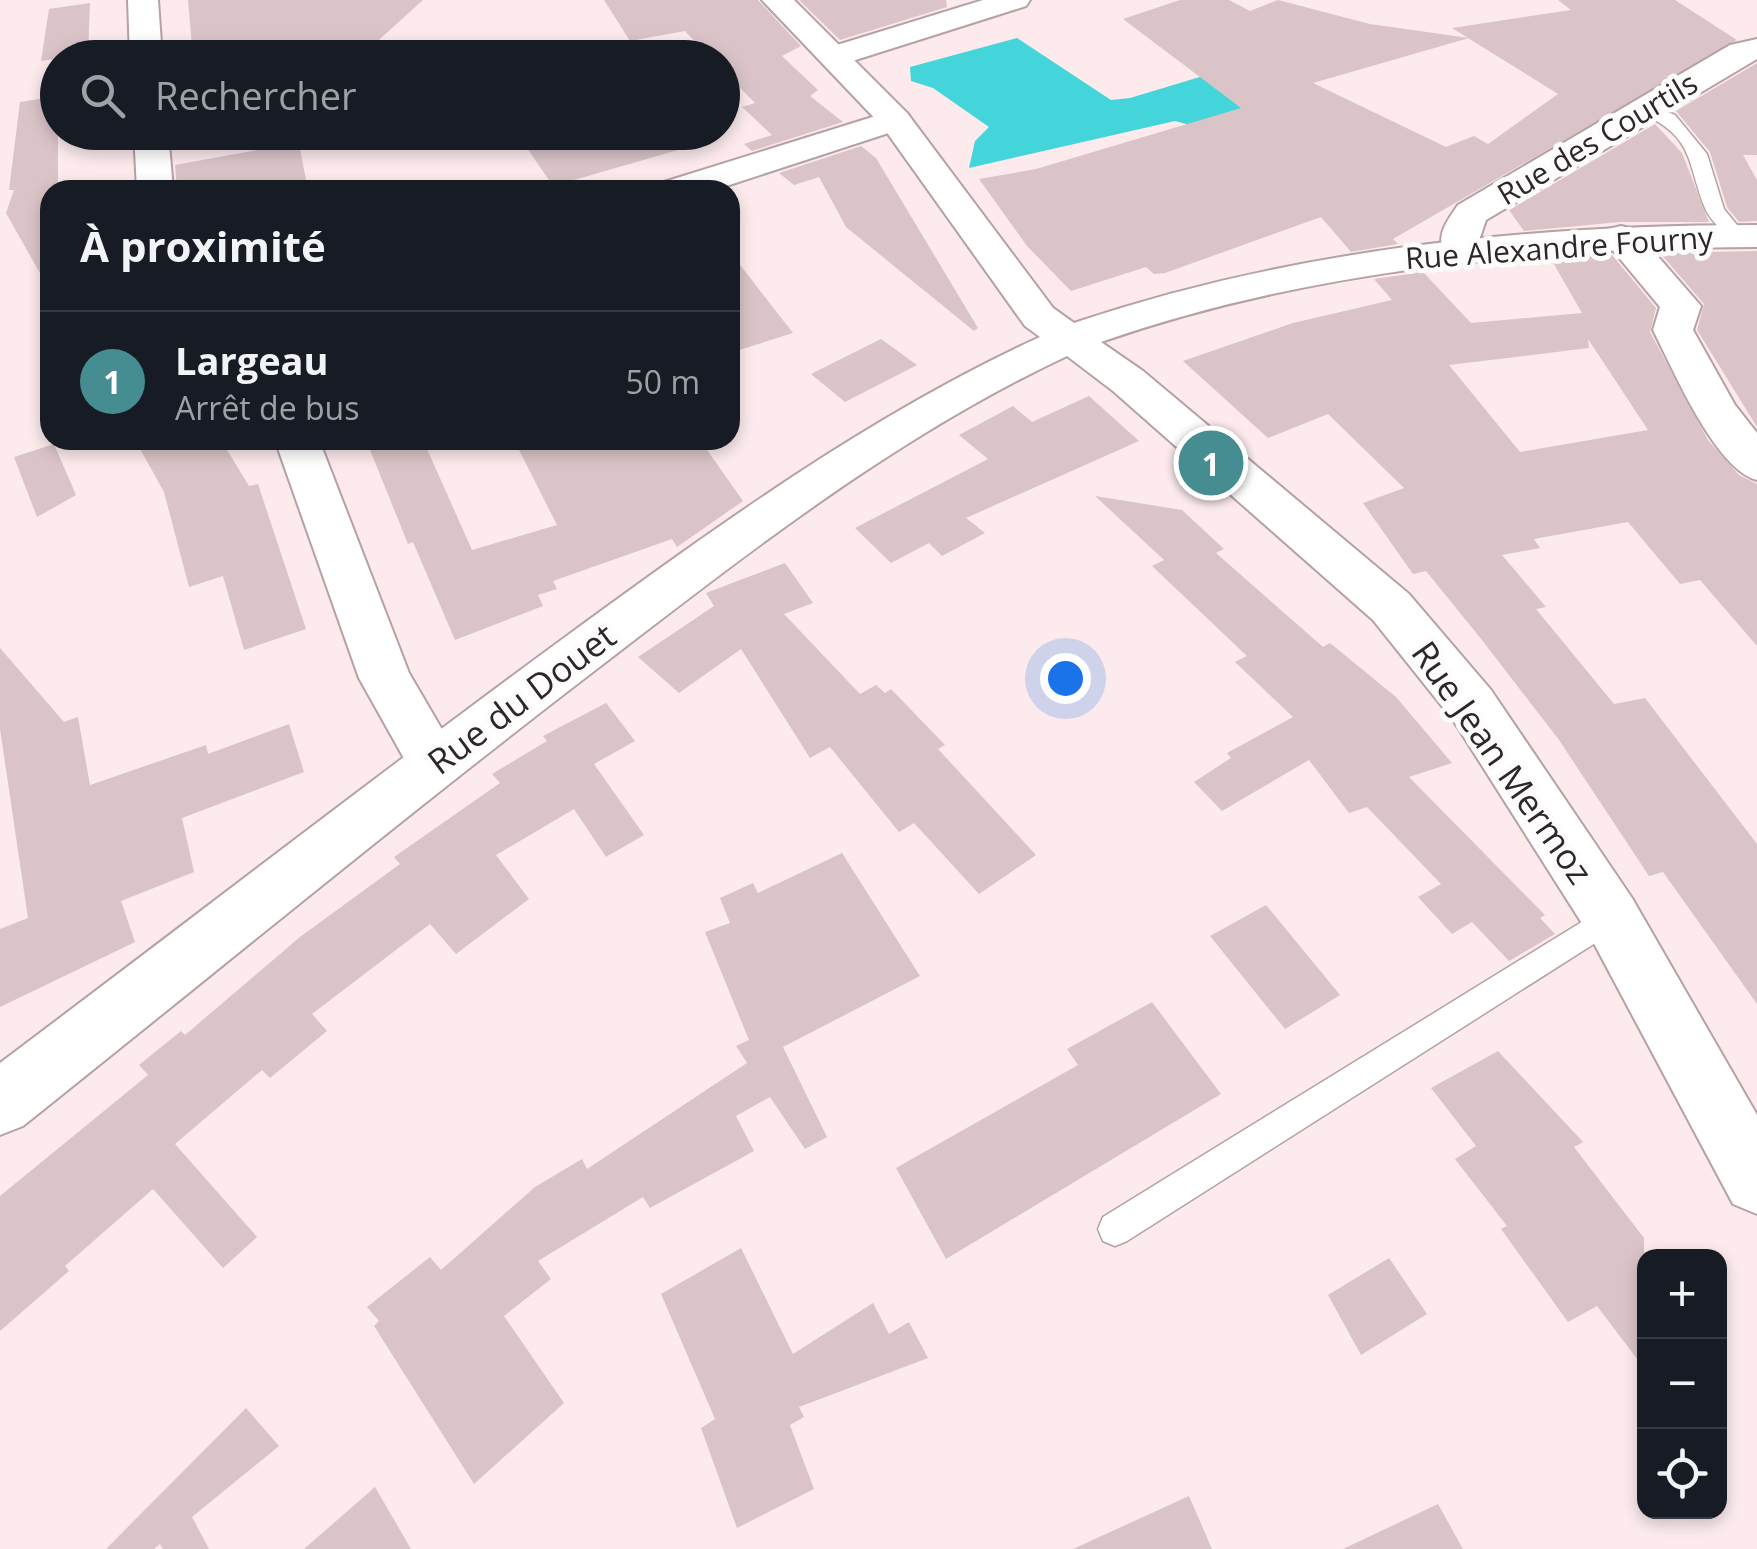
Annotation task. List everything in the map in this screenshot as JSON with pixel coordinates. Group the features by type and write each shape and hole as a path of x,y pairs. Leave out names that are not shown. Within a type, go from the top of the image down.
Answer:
{"street":[{"path":"144,0 145,40"},
{"name":"Rue Jean Mermoz","path":"777,0 894,120 1039,317 1128,381 1391,606 1472,705 1612,917 1757,1180"},
{"path":"835,56 1015,0"},
{"name":"Rue des Courtils","path":"1460,247 1459,236 1471,213 1741,52 1757,49"},
{"path":"708,180 894,120"},
{"path":"153,150 155,180"},
{"name":"Rue Alexandre Fourny","path":"1072,338 1272,282 1368,260 1460,247 1621,237 1747,236"},
{"path":"1621,237 1681,306 1673,330 1717,412 1757,465"},
{"name":"Rue du Douet","path":"0,1104 364,822 434,762 774,510 882,439 1072,338"},
{"path":"301,450 385,678 434,762"}],"lane":[{"path":"1645,108 1669,118 1701,158 1714,210 1747,236"},
{"name":"Rue Jean Mermoz","path":"1114,1229 1612,917"}],"water":[{"path":"1017,38 1111,100 1223,70 1292,111 1228,135 1175,121 969,168 975,141 989,127 933,88 911,81 910,67"}],"building":[{"path":"188,0 423,0 379,40 191,40"},
{"path":"604,0 758,0 801,46 782,56 818,90 810,96 843,122 752,151 744,144 772,135 742,107 755,103 740,88 740,40 694,40 685,31 629,40"},
{"path":"799,0 946,0 947,7 840,40"},
{"path":"1180,0 1229,0 1250,11 1278,0 1370,24 1468,38 1452,28 1571,10 1558,0 1675,0 1737,40 1393,239 1398,244 1351,252 1321,217 1165,273 1154,274 1146,267 1071,291 1027,246 979,179 1036,169 1241,108 1123,19","holes":["1468,38 1558,94 1488,144 1474,136 1446,147 1313,83"]},
{"path":"90,3 89,40 44,40 49,9"},
{"path":"1757,63 1757,155 1743,155 1757,180 1757,221 1739,222 1727,207 1710,152 1676,111"},
{"path":"40,99 40,150 58,150 58,180 40,180 40,273 6,213 14,190 9,190 20,102"},
{"path":"1655,124 1682,153 1709,222 1620,222 1524,231 1509,210"},
{"path":"861,146 876,158 978,328 974,331 846,227 819,177 794,185 779,173"},
{"path":"257,150 300,150 306,180 176,180 175,165"},
{"path":"528,150 678,150 574,180 549,180"},
{"path":"1757,251 1757,427 1697,330 1704,304 1660,253"},
{"path":"1612,255 1656,308 1650,332 1708,440 1739,475 1757,484 1757,646 1700,580 1680,584 1628,522 1534,539 1540,548 1502,555 1546,607 1536,609 1614,704 1645,698 1757,844 1757,1004 1663,872 1649,876 1559,740 1482,640 1426,571 1413,574 1363,503 1404,488 1328,414 1268,438 1183,361 1293,323 1392,300 1374,279 1423,272 1471,323 1582,313 1551,259","holes":["1588,339 1648,430 1520,452 1449,365 1589,348"]},
{"path":"740,265 793,333 740,350"},
{"path":"881,339 917,365 845,402 811,374"},
{"path":"1089,396 1139,441 966,518 985,533 942,556 929,543 891,563 855,528 988,459 959,435 1013,406 1032,422"},
{"path":"40,449 57,450 76,495 37,517 14,457"},
{"path":"141,450 227,450 249,486 258,484 306,629 244,650 223,576 189,587 164,492"},
{"path":"370,450 427,450 472,550 557,525 519,450 707,450 743,501 677,547 672,539 553,581 557,589 538,595 543,606 455,640 413,542 408,544"},
{"path":"1095,496 1182,510 1224,549 1216,553 1323,647 1330,643 1396,697 1452,763 1409,777 1545,915 1540,918 1555,934 1509,961 1472,922 1452,934 1418,897 1441,884 1367,807 1349,813 1309,760 1222,811 1194,782 1231,758 1227,753 1293,717 1235,662 1247,656 1152,566 1164,560"},
{"path":"785,563 813,603 784,614 860,694 876,685 885,693 891,689 945,745 938,749 1036,855 979,894 914,823 899,832 830,747 810,758 741,649 679,693 638,657 714,606 706,593"},
{"path":"0,648 64,722 78,717 90,785 206,745 208,754 289,724 304,772 182,818 194,872 121,901 135,942 0,1007 0,929 28,918 0,729"},
{"path":"606,703 635,741 594,764 644,835 606,857 574,809 496,855 529,899 456,954 430,924 312,1014 327,1031 270,1078 262,1070 175,1144 257,1237 223,1268 153,1189 65,1266 69,1271 0,1331 0,1196 148,1075 139,1065 181,1031 185,1035 300,937 400,864 394,857 500,783 492,774 547,741 543,736"},
{"path":"842,853 920,976 783,1047 827,1137 805,1149 770,1097 736,1116 754,1151 650,1208 643,1197 538,1261 551,1279 504,1316 564,1403 474,1484 374,1326 379,1321 367,1307 430,1257 441,1270 535,1187 582,1159 587,1169 747,1063 736,1046 749,1040 705,932 730,923 720,898 753,883 758,893"},
{"path":"1266,905 1340,995 1285,1029 1210,936"},
{"path":"1152,1002 1221,1094 946,1259 896,1168 1078,1065 1067,1049"},
{"path":"1498,1051 1583,1142 1574,1147 1644,1238 1644,1249 1637,1249 1637,1359 1597,1306 1568,1322 1501,1229 1507,1226 1455,1159 1476,1146 1431,1088"},
{"path":"741,1248 793,1354 873,1303 889,1334 909,1322 928,1358 799,1407 804,1417 790,1425 814,1489 737,1528 701,1428 715,1419 661,1294"},
{"path":"1389,1258 1427,1314 1361,1355 1328,1295"},
{"path":"246,1408 279,1446 192,1517 209,1549 163,1549 160,1544 154,1549 106,1549"},
{"path":"375,1487 411,1549 304,1549"},
{"path":"1189,1496 1212,1549 1073,1549"},
{"path":"1438,1504 1463,1549 1343,1549"}],"place":[{"name":"Largeau","path":"1211,463"}]}
